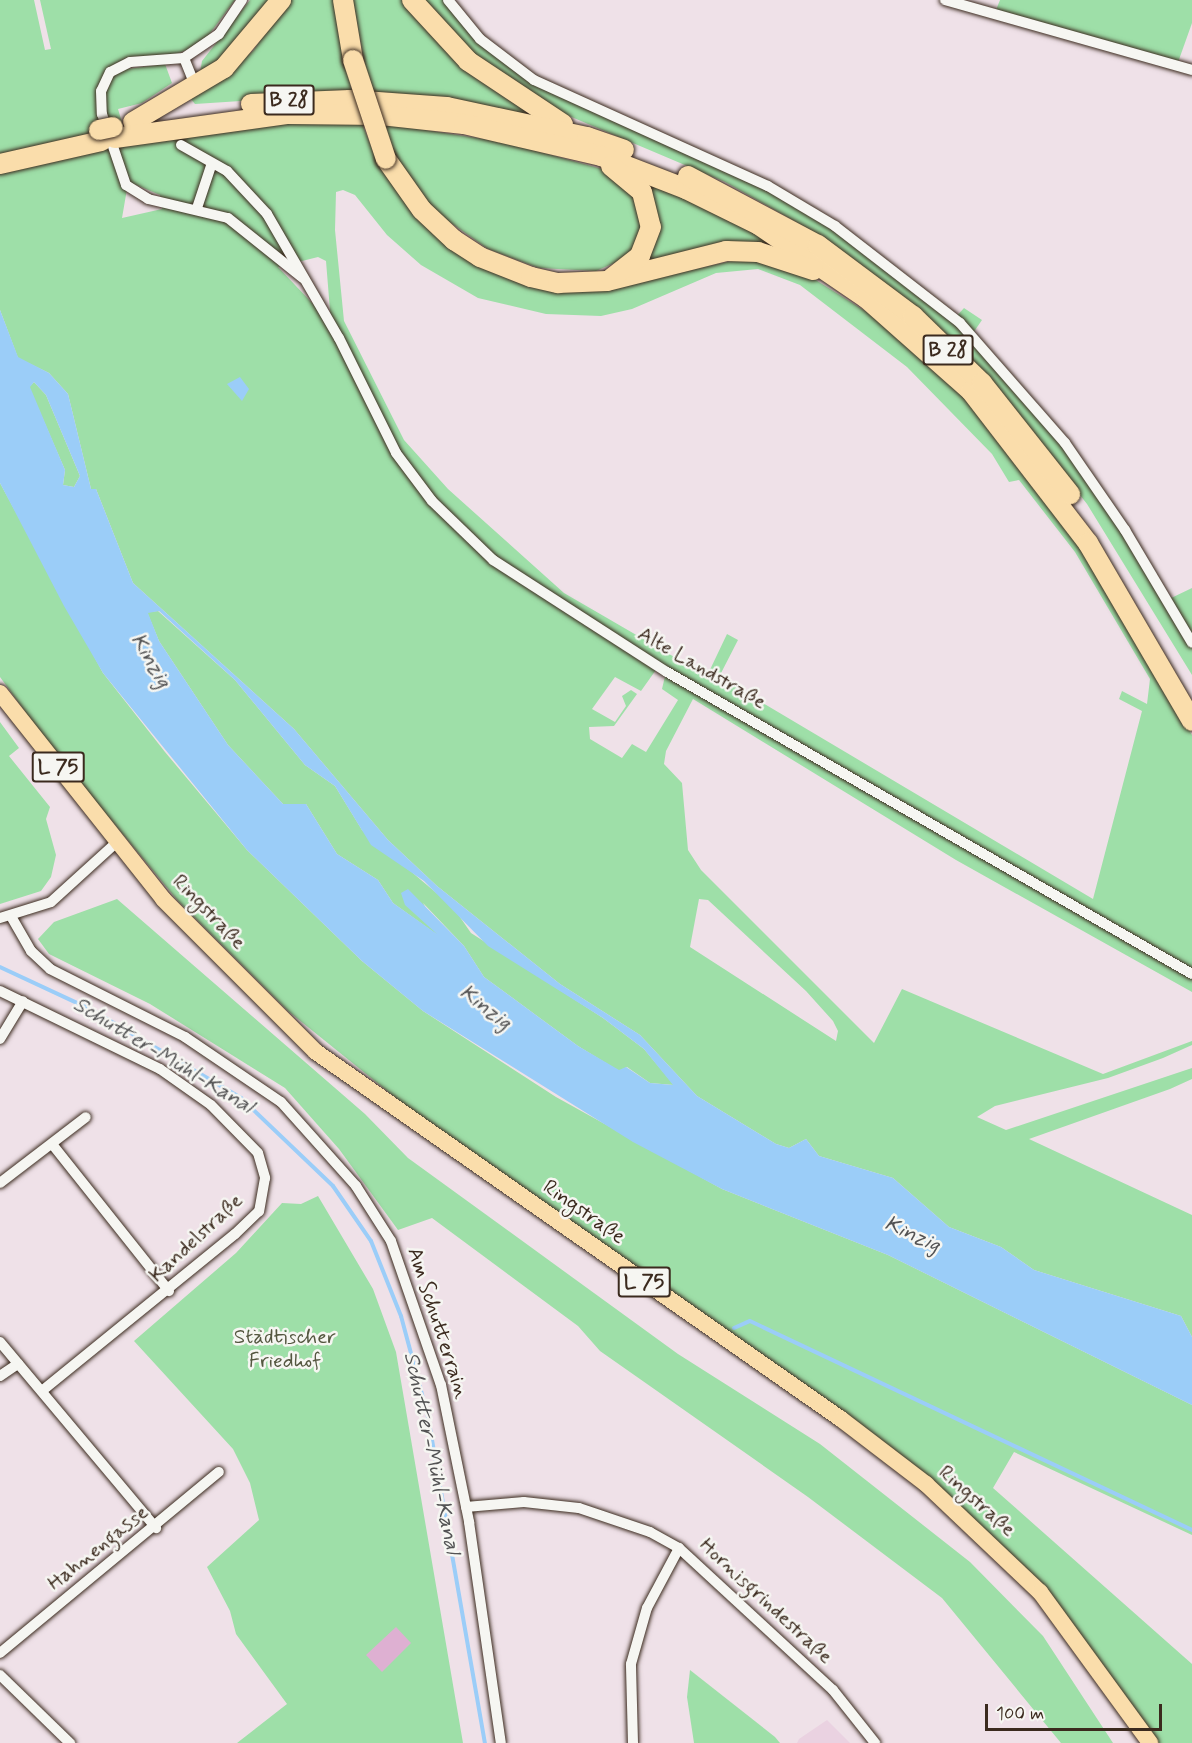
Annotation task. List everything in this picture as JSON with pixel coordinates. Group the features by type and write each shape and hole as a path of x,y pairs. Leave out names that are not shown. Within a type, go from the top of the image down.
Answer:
{"highway":[{"path":"133,122 196,89 251,41 281,0"},
{"path":"343,0 353,60 386,159 422,210 480,257 558,283 607,281 726,251 758,252 786,259 866,298"},
{"path":"412,0 442,38 483,74 587,136"},
{"name":"B 28","path":"107,134 133,122 231,105 350,100 447,107 587,136 718,189 763,213 860,274 913,316 982,383 1052,469 1118,567 1192,693"},
{"name":"B 28","path":"0,153 107,134 235,118 381,115 464,124 601,156 676,185 759,225 866,298 971,391 1042,478 1113,583 1192,721"},
{"name":"B 28","path":"0,164 70,142"},
{"name":"B 28","path":"601,156 642,192 651,227 639,256 607,281"}],"main road":[{"name":"L 75","path":"0,693 117,842"},
{"name":"Ringstraße","path":"117,842 163,899 316,1052 841,1419 952,1508 1040,1592 1150,1743"}],"street":[{"path":"242,0 219,33 184,58 119,66 105,80 100,102 117,168 126,184 148,199 197,207 228,218 303,278"},
{"path":"448,0 480,39 534,80 768,186 835,226 936,303 991,354 1065,443 1125,530 1192,643"},
{"path":"945,0 1192,70"},
{"path":"184,58 196,89"},
{"name":"Alte Landstraße","path":"182,145 243,185 267,214 339,338 396,453 432,501 493,560 667,672 1192,974"},
{"path":"197,207 212,163"},
{"path":"0,918 12,918 51,902 117,842"},
{"name":"Am Schutterrain","path":"12,918 31,951 50,969 185,1037 281,1102 356,1186 391,1241 420,1315 441,1385 466,1507 501,1743"},
{"name":"Kandelstraße","path":"0,990 160,1069 211,1105 258,1153 265,1178 259,1211 169,1291 44,1389"},
{"path":"0,1039 23,1001"},
{"path":"0,1183 86,1117"},
{"path":"52,1144 169,1291"},
{"path":"0,1342 18,1364 44,1389 156,1528"},
{"path":"0,1376 18,1364"},
{"name":"Hahnengasse","path":"0,1653 156,1528 219,1472"},
{"name":"Hornisgrindestraße","path":"466,1507 524,1502 579,1508 650,1532 678,1548 833,1690 875,1743"},
{"path":"633,1743 633,1655 647,1608 678,1548"},
{"path":"0,1675 70,1743"}],"shaded area":[{"path":"827,1720 850,1743 797,1743 799,1739"}],"green space":[{"path":"0,0 34,0 45,50 51,49 40,0 235,0 208,36 192,48 176,54 125,58 127,69 165,64 172,83 142,103 118,109 129,146 249,123 361,121 377,161 451,246 606,289 745,258 803,272 881,321 963,393 1054,501 1192,735 1192,992 956,860 693,699 666,751 664,764 682,783 688,850 701,870 874,1043 902,989 1103,1074 1192,1041 1192,1045 1163,1058 1108,1078 995,1106 977,1117 1006,1130 1192,1068 1192,1079 1170,1089 1029,1139 1192,1215 1192,1337 1181,1316 1034,1270 1001,1247 949,1227 893,1178 819,1156 806,1139 789,1148 776,1144 697,1096 640,1035 560,984 437,886 388,840 294,729 133,583 96,489 91,489 68,394 49,373 18,358 0,310","holes":["134,184 160,195 162,209 122,218 127,189","343,190 355,195 387,235 421,265 478,298 546,314 601,316 632,309 716,273 758,269 800,285 907,367 992,454 1009,482 1019,480 1075,552 1150,679 1147,704 1122,691 1119,699 1142,711 1093,899 719,677 738,640 727,634 707,676 564,593 448,489 404,440 344,321 335,230 336,192","318,257 326,261 331,323 278,267","658,667 666,672 662,689 678,700 646,752 632,744 622,758 590,739 589,727 614,726 637,694 631,690 622,696 626,706 615,722 592,709 615,677 641,691","699,899 708,900 806,991 833,1021 838,1031 836,1041 690,947"]},
{"path":"250,0 275,0 231,53 200,73 202,61"},
{"path":"288,0 336,0 352,94 195,104 191,99 253,51"},
{"path":"352,0 404,0 532,117 371,94"},
{"path":"419,0 447,0 505,61 693,152 834,227 954,319 964,308 982,320 971,336 1065,444 1167,600 1192,588 1192,675 1087,504 986,375 812,231 725,182 555,110 484,66"},
{"path":"1000,0 1192,0 1192,23 1176,68 994,15"},
{"path":"380,123 503,142 606,170 619,177 641,206 641,236 628,257 596,271 539,268 488,249 434,211 402,172"},
{"path":"645,182 681,194 775,243 718,243 628,274 658,218"},
{"path":"34,382 46,395 80,476 74,487 63,485 65,470 29,387"},
{"path":"0,483 103,673 165,752 247,850 362,961 423,1011 556,1097 722,1189 888,1255 1192,1405 1192,1535 1014,1452 993,1488 1192,1664 1192,1743 1156,1743 1064,1614 983,1528 396,1098 288,1011 178,901 51,747 0,677"},
{"path":"158,611 235,680 305,765 335,786 362,830 453,907 471,933 603,1018 644,1049 674,1085 650,1083 627,1067 619,1071 578,1046 484,977 464,946 423,903 443,939 393,903 378,880 337,854 306,804 283,804 228,745 159,641 147,612"},
{"path":"0,722 19,748 9,756 50,807 46,819 56,855 51,877 41,891 0,904"},
{"path":"117,899 365,1114 408,1158 678,1354 820,1444 970,1562 1043,1636 1113,1743 1061,1743 942,1598 808,1497 600,1351 578,1326 432,1218 398,1230 339,1149 285,1088 150,1004 49,954 38,939 54,922"},
{"name":"Städtischer Friedhof","path":"318,1196 373,1289 396,1352 463,1743 237,1743 287,1704 236,1634 230,1611 207,1567 259,1520 250,1483 233,1449 134,1341 236,1253 282,1203 301,1204"},
{"path":"690,1670 780,1743 694,1743 687,1697"}],"water":[{"name":"Kinzig","path":"0,310 18,357 49,373 68,394 91,489 96,489 133,583 294,729 388,840 437,886 560,984 640,1035 697,1096 776,1144 789,1148 806,1139 819,1156 893,1178 949,1227 1001,1247 1034,1270 1181,1316 1192,1337 1192,1405 888,1255 722,1189 633,1142 423,1011 362,961 247,850 103,673 64,606 0,483","holes":["34,382 46,395 80,476 74,487 63,485 65,470 30,387","159,611 235,680 305,765 335,786 371,845 424,881 488,946 603,1018 644,1049 673,1085 650,1083 626,1067 619,1070 578,1046 484,977 464,946 408,889 401,893 405,905 437,934 393,903 378,880 337,854 306,804 283,804 228,745 159,641 148,613"]},
{"path":"240,377 249,389 242,401 227,384"}],"building":[{"path":"396,1627 411,1643 382,1672 366,1655"}],"waterway":[{"name":"Schutter-Mühl-Kanal","path":"0,967 90,1009 241,1098 333,1186 371,1241 401,1316 428,1417 485,1743"},
{"path":"734,1328 750,1321 1192,1530"}]}
